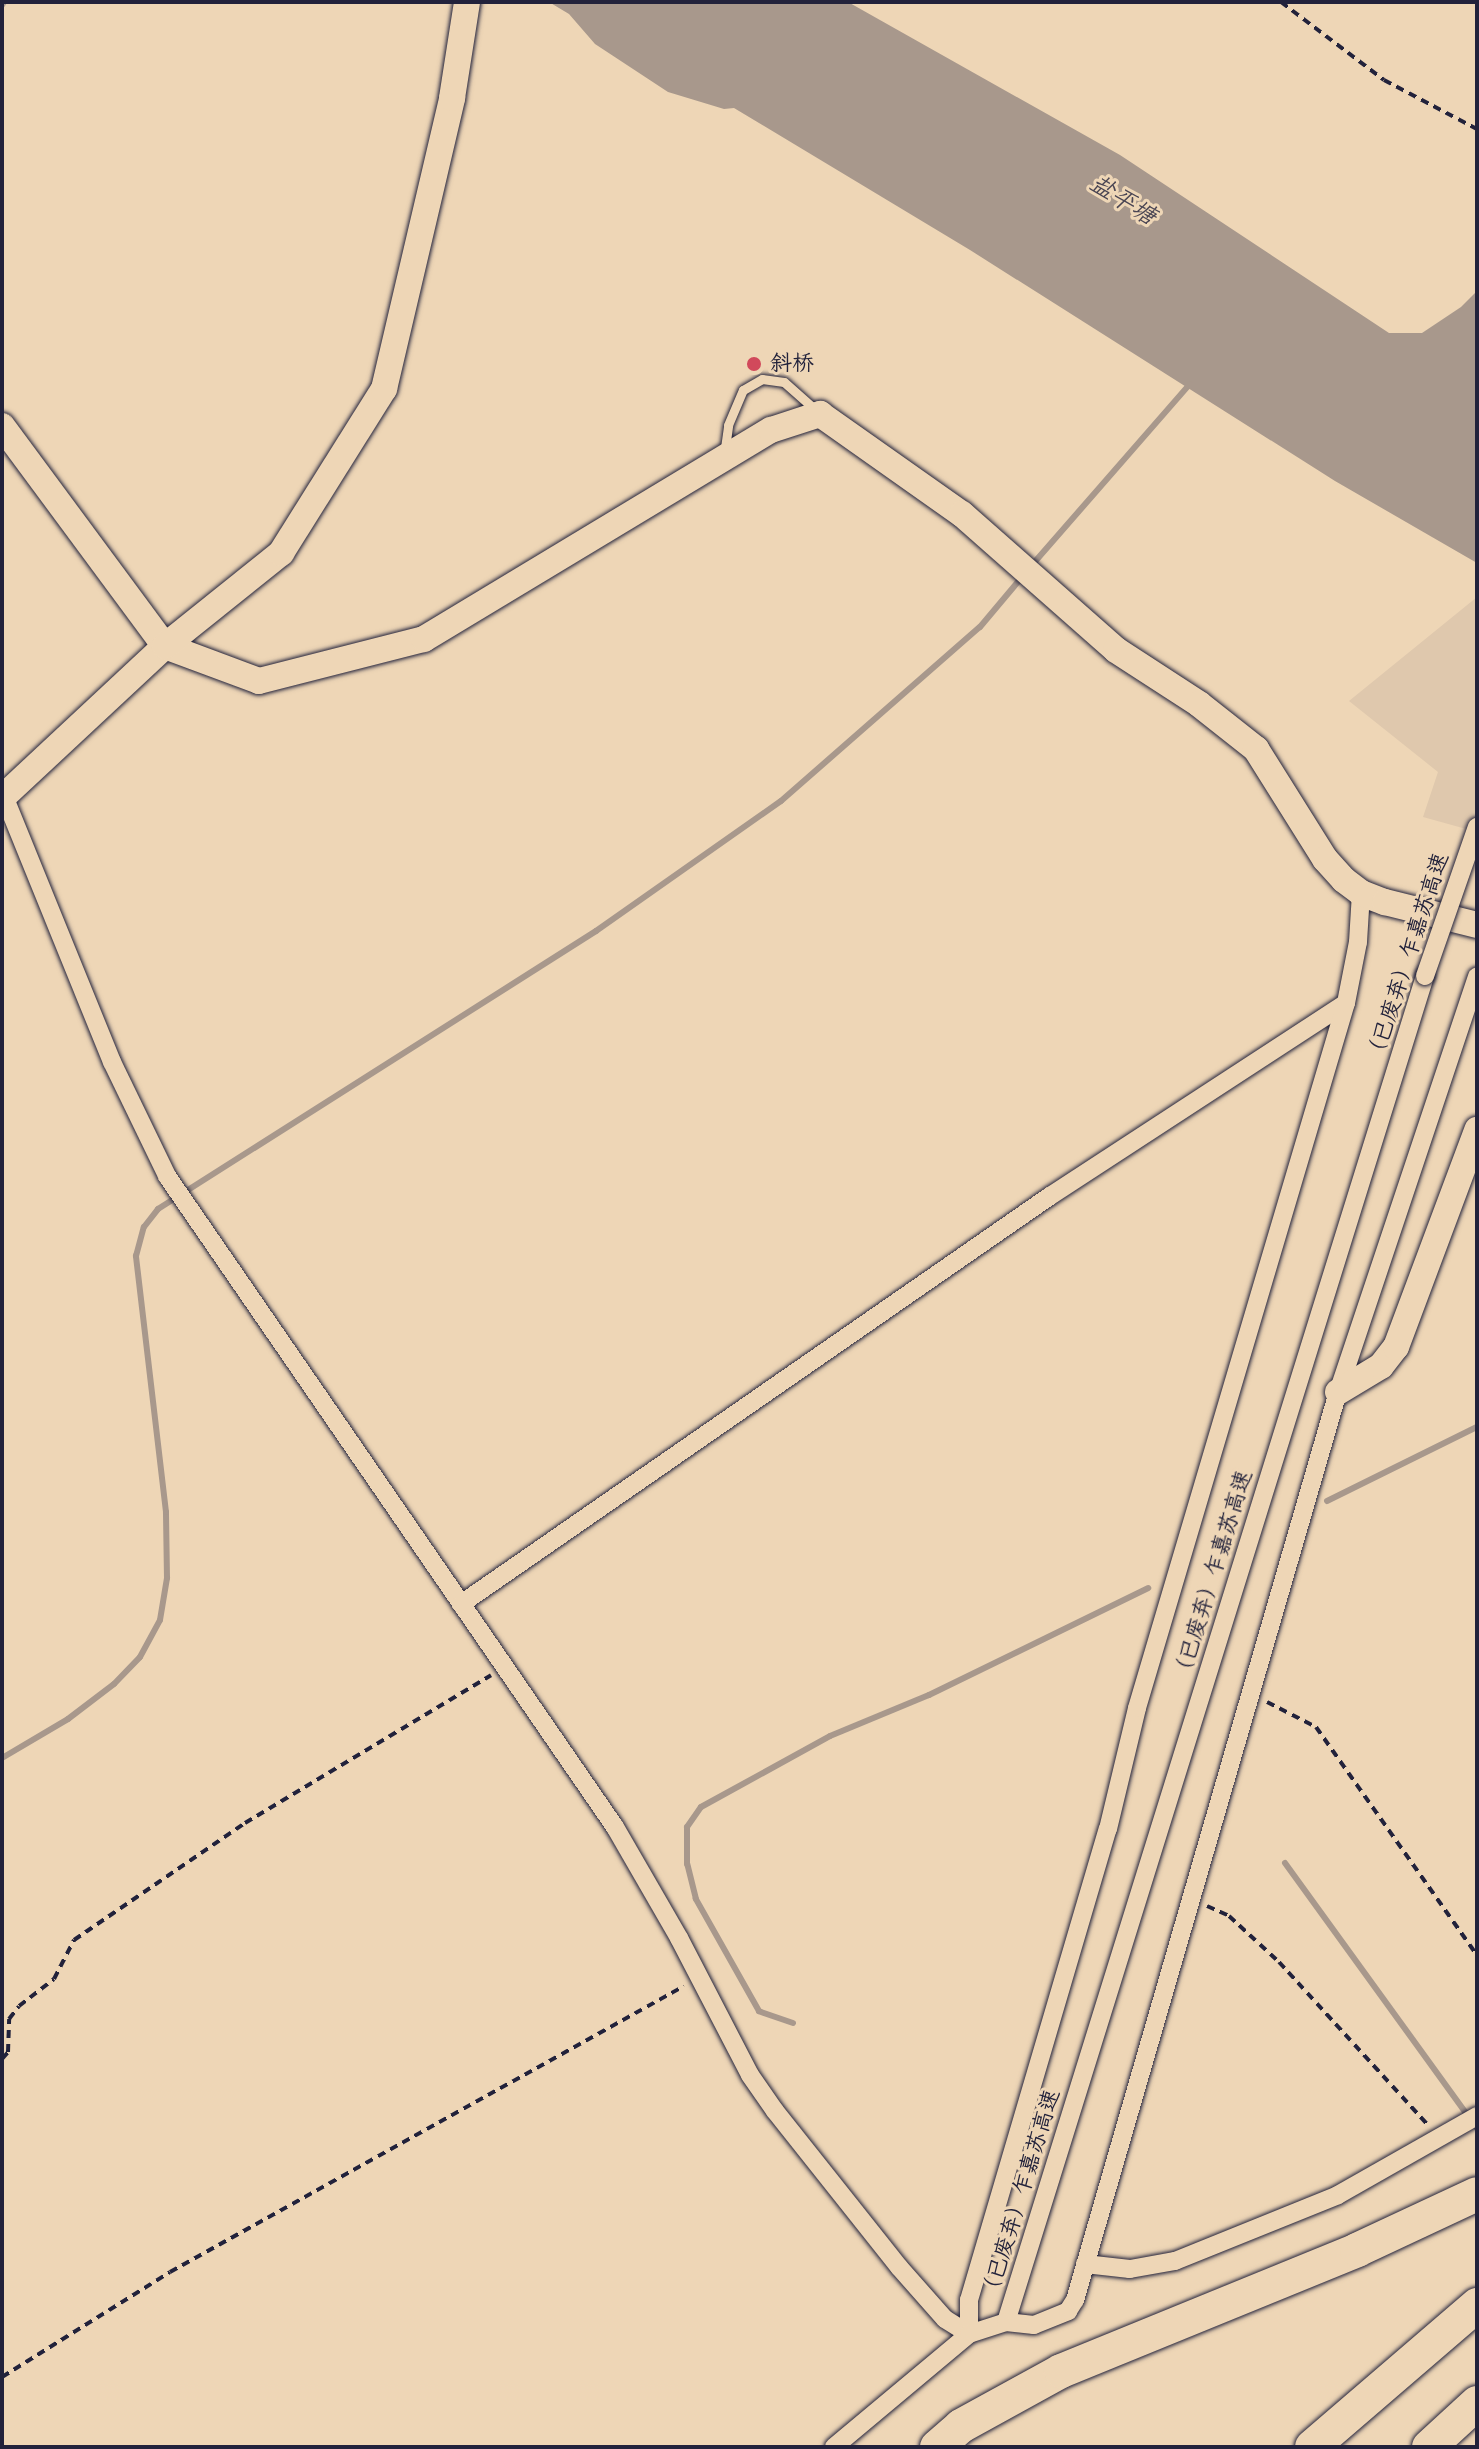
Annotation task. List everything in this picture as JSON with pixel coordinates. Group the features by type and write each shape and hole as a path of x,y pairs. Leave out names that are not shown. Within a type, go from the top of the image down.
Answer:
{"highway":[{"path":"937,2447 961,2426 1061,2371 1357,2250 1477,2194"},
{"path":"1312,2447 1477,2305"},
{"path":"1429,2447 1477,2403"}],"street":[{"path":"467,2 452,98 384,389 281,553 165,646 3,797 112,1062 167,1176 615,1827 700,1977 750,2075 899,2267 945,2319 969,2334"},
{"path":"2,426 165,646 259,681 424,639 771,430 820,414 962,514 1116,650 1199,704 1256,749 1325,859 1361,893 1477,925"},
{"name":"（已废弃）乍嘉苏高速","path":"1474,985 1338,1392 1085,2264 1068,2311 1034,2325 1006,2322 1425,976 1477,827"},
{"path":"969,2334 969,2300 1108,1829 1137,1708 1346,1003 1358,942 1361,893"},
{"path":"461,1604 1050,1196 1346,1003"},
{"path":"1338,1392 1381,1366 1396,1347 1477,1130"},
{"path":"1085,2264 1130,2269 1175,2261 1338,2195 1477,2116"},
{"path":"834,2447 969,2334 1006,2322"}],"lane":[{"path":"723,458 728,425 743,390 762,379 784,382 820,414"}],"path":[{"path":"1281,2 1384,80 1477,129"},
{"path":"2,2059 8,2052 9,2019 19,2006 54,1979 74,1940 245,1823 506,1667"},
{"path":"1250,1696 1276,1705 1316,1727 1477,1955"},
{"path":"1190,1901 1229,1916 1249,1933 1447,2133"},
{"path":"2,2377 170,2272 700,1977"}],"shaded area":[{"path":"1477,597 1477,832 1423,817 1438,772 1349,701"}],"water":[{"name":"盐平塘","path":"549,2 848,2 1120,155 1389,333 1422,333 1461,307 1477,291 1477,563 1335,481 970,250 734,108 724,109 668,92 595,44 569,14"}],"waterway":[{"path":"1032,565 1190,384"},
{"path":"2,1758 68,1719 114,1684 140,1657 160,1620 167,1578 166,1512 136,1256 144,1227 158,1209 596,931 781,801 980,627 1022,577"},
{"path":"1327,1501 1477,1427"},
{"path":"793,2023 759,2011 696,1899 687,1864 687,1827 701,1807 830,1736 929,1695 1148,1588"},
{"path":"1285,1863 1477,2128"}],"place":[{"name":"斜桥","path":"754,364"}]}
